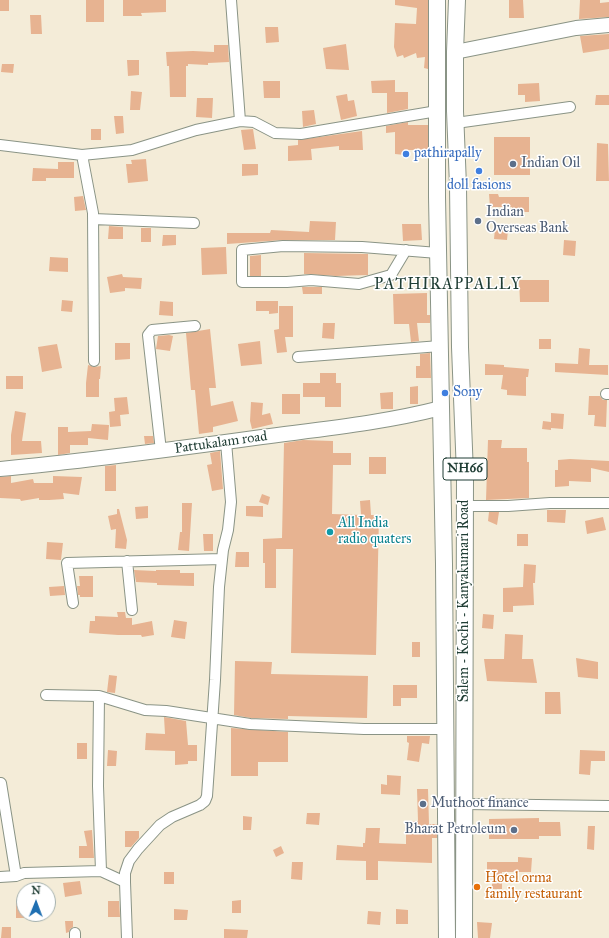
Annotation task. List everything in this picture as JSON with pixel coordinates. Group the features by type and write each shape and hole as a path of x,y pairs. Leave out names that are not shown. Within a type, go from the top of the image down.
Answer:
{"highway":[{"path":"437,0 438,253 446,730 447,938"},
{"name":"Salem - Kochi - Kanyakumari Road","path":"457,0 455,52 459,193 460,347 466,474 464,938"}],"main road":[{"path":"455,52 576,28 609,25"},
{"name":"Pattukalam road","path":"0,469 161,451 368,422 422,413 441,408"}],"street":[{"path":"231,0 240,121"},
{"path":"456,123 570,107"},
{"path":"0,146 82,155 132,150 196,130 240,121 254,122 276,133 302,134 437,111"},
{"path":"82,155 92,206 93,219 94,361"},
{"path":"93,219 194,223"},
{"path":"406,250 391,275 359,284 311,280 287,282 242,282 242,250 283,246 362,247 406,250 438,253"},
{"path":"161,451 148,335 152,330 195,326"},
{"path":"298,357 440,346"},
{"path":"127,938 125,873 129,862 138,849 160,825 172,817 200,805 205,801 207,796 222,559 228,530 231,502 226,442"},
{"path":"465,506 508,506 550,503 609,503"},
{"path":"73,604 66,562 222,559"},
{"path":"127,561 132,610"},
{"path":"46,695 99,696 146,710 166,711 250,724 446,730"},
{"path":"99,696 98,786 101,870"},
{"path":"1,783 16,876"},
{"path":"465,804 609,806"},
{"path":"0,877 16,876 24,873 101,870 125,882"}],"building":[{"path":"0,0 9,0 9,11 0,11"},
{"path":"86,0 104,0 104,22 86,22"},
{"path":"123,0 166,0 166,12 141,13 142,16 123,16"},
{"path":"395,0 428,0 428,69 424,68 425,57 417,58 416,53 404,58 403,55 397,57 394,47 395,23 416,24 417,8 395,5"},
{"path":"509,0 523,0 524,18 509,18"},
{"path":"580,0 600,0 600,3 609,2 609,17 579,19"},
{"path":"30,15 41,15 42,34 31,34"},
{"path":"265,27 278,27 279,42 266,43"},
{"path":"609,34 609,49 583,53 580,36"},
{"path":"346,44 349,70 326,69 323,48"},
{"path":"214,45 228,45 229,62 208,63 208,65 188,64 188,66 186,66 186,97 170,97 169,66 167,66 166,52 214,52"},
{"path":"127,60 139,60 139,75 128,76"},
{"path":"2,64 14,64 13,73 1,72"},
{"path":"395,80 395,92 408,92 408,109 387,113 387,93 372,93 371,81"},
{"path":"263,81 280,81 280,98 264,98"},
{"path":"539,83 540,101 525,102 525,95 518,95 518,84"},
{"path":"131,91 142,92 140,110 130,110"},
{"path":"347,94 348,101 354,100 357,116 341,120 336,96"},
{"path":"596,95 609,95 609,105 595,105"},
{"path":"197,98 213,98 212,118 196,117"},
{"path":"314,110 316,124 303,127 302,111"},
{"path":"114,116 123,116 124,133 116,134"},
{"path":"408,122 408,125 428,125 428,150 405,150 405,155 395,154 395,132 386,133 386,126"},
{"path":"91,129 101,129 101,140 91,140"},
{"path":"253,129 256,149 244,150 241,130"},
{"path":"362,131 363,150 339,150 339,146 311,149 312,160 288,161 288,146 298,145 298,140"},
{"path":"494,137 530,137 530,175 494,175"},
{"path":"597,143 608,144 609,181 596,181"},
{"path":"146,159 148,181 128,183 126,164 132,164 131,160"},
{"path":"58,162 74,162 74,178 46,178 46,181 32,181 33,168 58,169"},
{"path":"242,164 258,164 258,175 242,176"},
{"path":"489,194 498,194 499,197 529,197 529,212 512,212 512,207 490,207"},
{"path":"83,196 86,210 75,211 74,197"},
{"path":"310,221 336,222 335,240 283,240 227,244 227,233 270,233 271,230 309,232"},
{"path":"402,224 421,224 422,240 403,241"},
{"path":"109,226 123,227 123,239 108,239"},
{"path":"141,228 151,228 151,242 141,242"},
{"path":"495,229 508,230 507,240 494,239"},
{"path":"163,235 176,235 176,245 162,246"},
{"path":"564,240 576,241 575,256 563,255"},
{"path":"226,247 227,274 202,275 201,248"},
{"path":"304,253 368,254 368,275 336,276 304,274"},
{"path":"261,255 261,276 250,276 250,256"},
{"path":"50,257 68,258 68,272 49,271"},
{"path":"122,274 123,277 142,278 141,289 125,288 125,291 110,293 107,277"},
{"path":"519,280 549,280 549,302 520,302"},
{"path":"302,287 322,287 322,294 303,294"},
{"path":"427,293 427,315 430,315 430,323 417,323 419,341 411,342 409,324 394,324 393,294"},
{"path":"62,300 73,301 72,312 61,311"},
{"path":"160,301 173,302 173,316 159,315"},
{"path":"256,301 278,301 278,313 269,314 269,311 256,311"},
{"path":"279,306 293,306 293,337 285,337 287,352 277,353 274,330 279,329"},
{"path":"323,323 335,323 334,339 322,338"},
{"path":"210,329 216,388 209,388 211,406 233,401 238,421 213,427 213,432 199,434 195,390 191,390 186,333"},
{"path":"158,336 173,336 170,351 156,349"},
{"path":"539,339 551,339 551,349 539,349"},
{"path":"260,341 262,364 241,366 238,344"},
{"path":"115,343 130,343 130,359 115,360"},
{"path":"57,344 62,368 42,372 38,347"},
{"path":"579,348 590,349 589,365 608,365 608,375 555,372 555,363 578,364"},
{"path":"430,353 431,378 416,378 416,366 420,366 420,354"},
{"path":"485,364 529,369 528,377 526,377 526,396 507,395 507,390 501,389 503,375 485,375"},
{"path":"88,365 94,367 101,366 99,397 86,397"},
{"path":"320,373 336,373 336,383 341,383 341,407 325,407 325,397 303,397 303,383 320,383"},
{"path":"6,376 23,376 23,389 6,389"},
{"path":"418,386 418,404 410,404 410,387"},
{"path":"393,392 393,409 381,409 380,393"},
{"path":"282,394 300,394 300,414 282,414"},
{"path":"589,396 600,396 603,400 607,400 606,427 594,426 595,415 588,415"},
{"path":"127,397 129,414 120,415 121,426 110,427 109,412 115,411 114,398"},
{"path":"251,402 263,403 262,415 270,413 273,424 252,429 250,421"},
{"path":"15,411 26,413 22,441 41,441 42,453 11,455 11,435"},
{"path":"551,413 564,414 563,429 542,429 543,421 551,422"},
{"path":"92,424 109,425 108,440 88,438 88,445 70,445 70,453 58,455 58,427 68,427 68,432 91,431"},
{"path":"144,436 153,436 154,443 145,444"},
{"name":"All India radio quaters","path":"303,440 333,441 333,453 351,453 351,465 333,465 332,514 361,515 360,501 370,500 371,515 379,515 376,655 291,653 293,549 276,549 276,588 265,588 263,539 282,538 284,443"},
{"path":"488,440 502,440 501,448 527,448 527,462 529,462 529,498 486,500"},
{"path":"220,451 223,489 212,491 207,465 212,464 210,453"},
{"path":"369,457 386,457 386,474 369,474"},
{"path":"570,459 609,461 609,472 591,468 591,482 569,481 569,486 555,487 555,470 558,470 558,460"},
{"path":"116,465 116,491 105,491 105,466"},
{"path":"11,476 11,483 33,479 34,483 53,483 53,476 82,477 79,495 63,493 64,499 39,500 39,498 21,501 20,499 0,498 0,477"},
{"path":"262,494 270,497 268,505 259,502"},
{"path":"182,503 192,503 189,551 178,550 180,532 182,532"},
{"path":"148,506 148,518 136,519 135,507"},
{"path":"246,506 263,506 263,517 246,516"},
{"path":"117,509 119,509 127,540 126,549 115,548 116,529 111,530 108,516 117,514"},
{"path":"547,510 566,510 565,523 547,522"},
{"path":"489,512 499,512 497,525 488,521"},
{"path":"603,517 606,530 587,534 585,521"},
{"path":"203,534 213,534 213,551 204,551"},
{"path":"517,534 528,534 528,546 517,546"},
{"path":"47,542 63,543 61,560 46,559"},
{"path":"236,552 249,552 249,567 235,567"},
{"path":"524,564 536,565 535,583 533,583 534,605 513,606 513,612 503,612 503,588 523,587"},
{"path":"134,570 180,570 180,573 194,573 194,586 157,585 157,583 136,582"},
{"path":"79,576 93,576 93,597 80,597 80,595 78,595 77,586 80,586"},
{"path":"64,586 65,595 50,596 49,587"},
{"path":"117,612 125,612 126,618 132,618 132,625 152,621 154,635 142,637 141,635 89,633 90,621 95,621 95,616 118,617"},
{"path":"483,614 494,615 493,629 482,628"},
{"path":"174,620 187,622 185,639 171,637"},
{"path":"505,634 523,635 522,659 533,659 537,683 487,681 484,659 504,659"},
{"path":"412,642 420,642 420,657 412,657"},
{"path":"576,658 598,662 598,679 578,677"},
{"path":"235,661 272,662 271,674 368,676 367,718 288,716 288,719 251,718 234,715"},
{"path":"109,675 117,676 115,693 107,692"},
{"path":"393,685 417,685 417,698 401,698 401,706 393,706"},
{"path":"545,692 560,692 561,714 545,714"},
{"path":"164,717 186,721 188,745 197,745 197,761 188,761 188,764 175,765 175,751 145,750 146,733 165,734"},
{"path":"231,728 288,732 288,762 258,762 258,776 231,776"},
{"path":"407,736 430,736 429,744 422,743 419,762 407,760 409,743 407,742"},
{"path":"77,743 87,743 87,759 77,759"},
{"path":"108,750 117,751 116,766 107,766"},
{"path":"580,750 605,751 605,761 591,761 590,775 579,774"},
{"path":"387,775 401,776 400,795 381,794 381,784 387,785"},
{"path":"417,789 428,789 429,824 437,824 437,838 432,838 432,863 378,861 378,880 366,880 366,861 336,860 337,845 363,847 363,843 365,843 366,828 380,828 379,843 406,844 406,822 418,821"},
{"path":"307,813 320,813 319,825 306,824"},
{"path":"243,816 252,817 251,830 243,830"},
{"path":"539,818 539,822 560,822 561,836 539,836 539,839 489,839 489,819"},
{"path":"588,826 595,826 594,850 587,849"},
{"path":"92,830 94,858 79,858 79,846 87,846 84,831"},
{"path":"125,831 139,831 139,838 131,847 125,847"},
{"path":"281,846 284,853 276,857 273,850"},
{"path":"518,857 532,858 531,872 502,872 502,889 492,889 492,872 487,872 487,862 518,862"},
{"path":"292,862 303,862 302,880 291,879"},
{"path":"164,872 174,872 174,884 164,884"},
{"path":"80,881 82,894 65,897 63,883"},
{"path":"241,900 241,913 232,913 232,901"},
{"path":"108,901 119,901 120,917 108,917"},
{"path":"174,909 188,910 187,920 174,920"},
{"path":"396,909 408,910 408,924 396,924"},
{"path":"368,911 381,912 380,925 367,924"},
{"path":"65,921 73,921 73,927 66,933"},
{"path":"477,922 492,923 490,938 478,938"},
{"path":"2,927 11,927 11,938 1,938"},
{"path":"224,929 248,930 247,938 224,938"}],"place":[{"name":"pathirapally","path":"406,154"},
{"name":"Indian Oil","path":"513,164"},
{"name":"doll fasions","path":"479,171"},
{"name":"Indian Overseas Bank","path":"478,221"},
{"name":"Sony","path":"445,393"},
{"name":"All India radio quaters","path":"330,532"},
{"name":"Muthoot finance","path":"423,804"},
{"name":"Bharat Petroleum","path":"514,830"},
{"name":"Hotel orma family restaurant","path":"477,887"}],"district":[{"name":"PATHIRAPPALLY","path":"448,285"}]}
